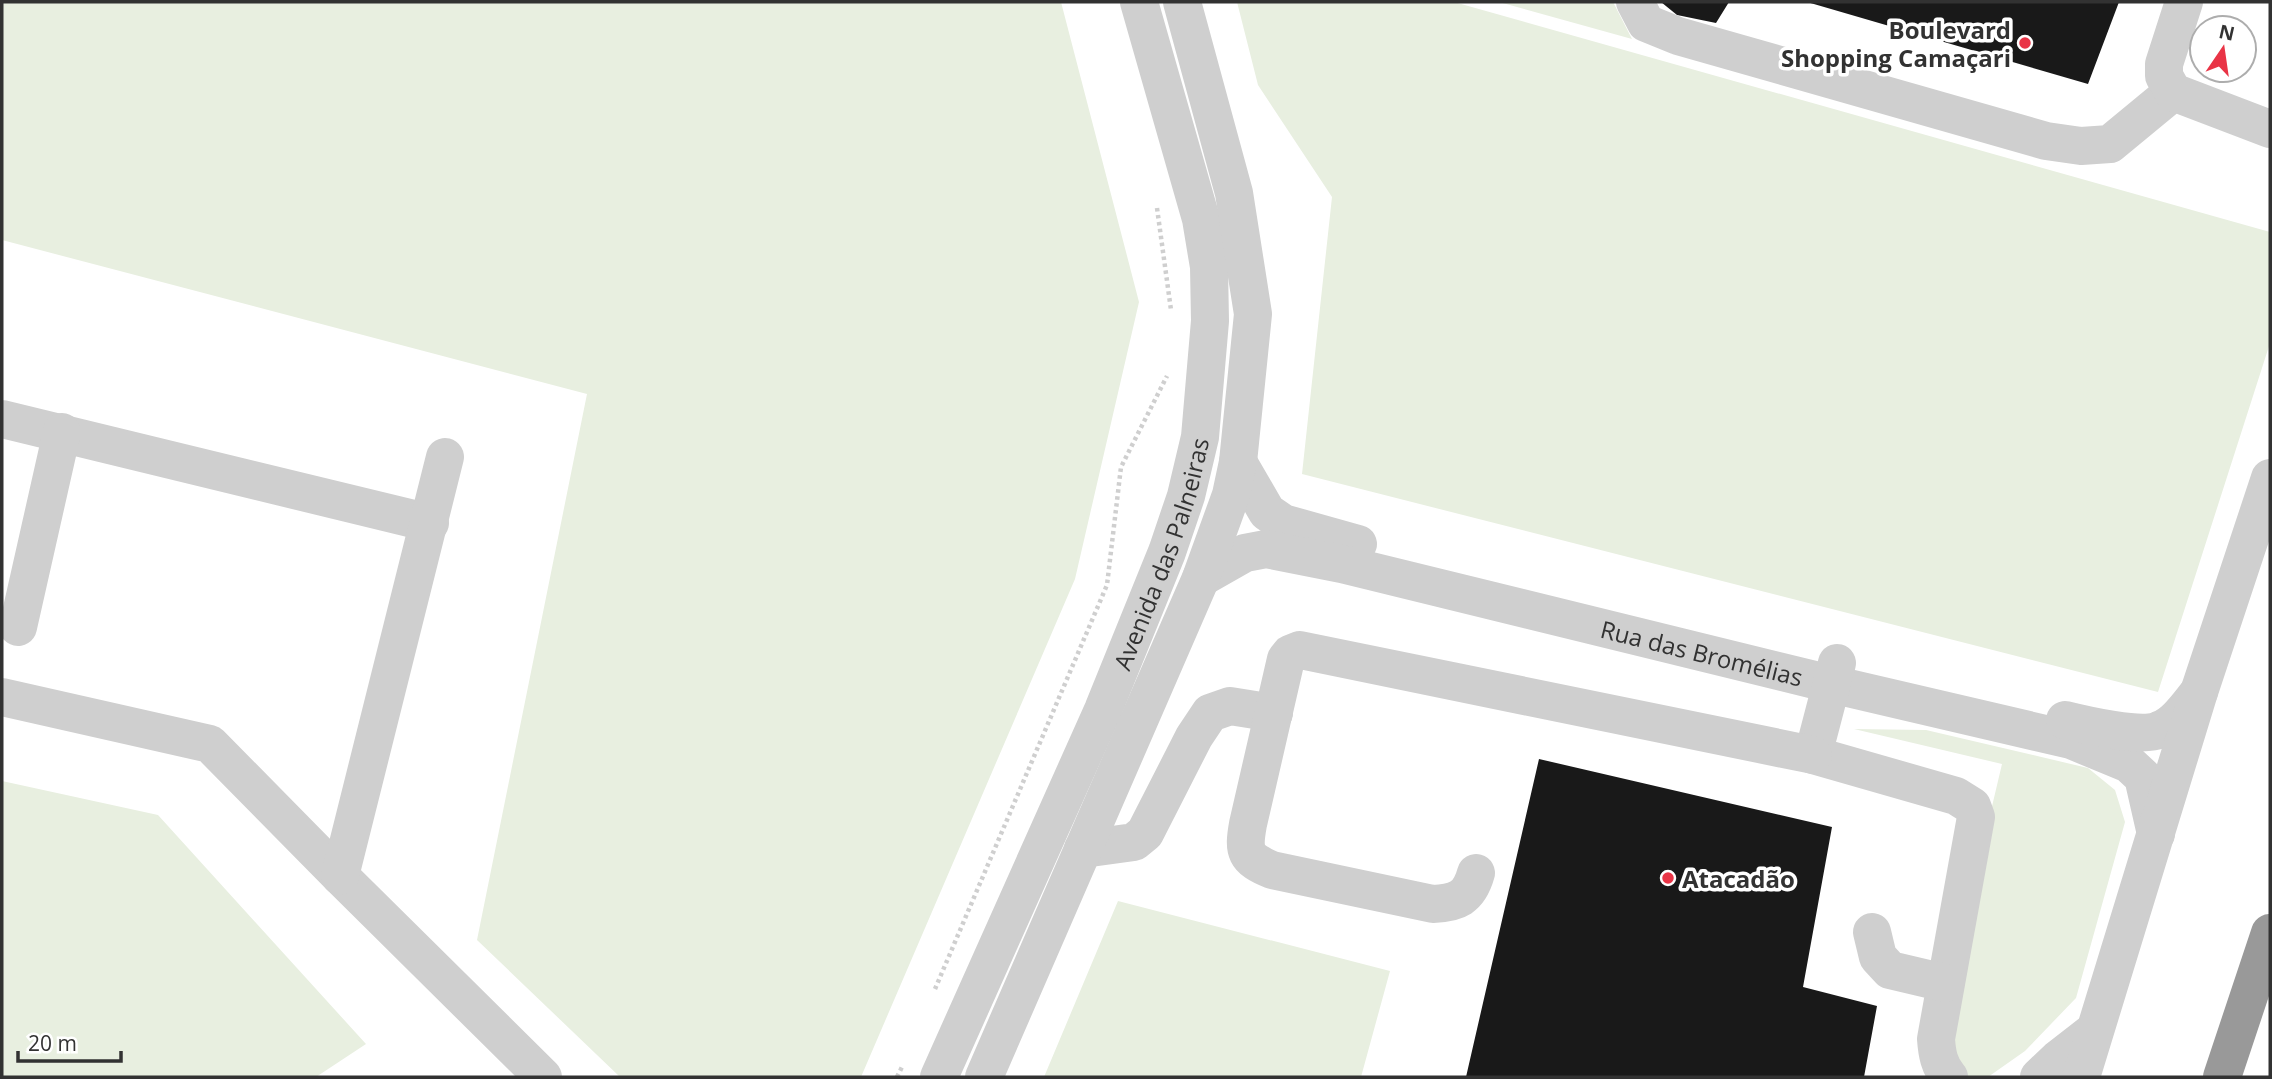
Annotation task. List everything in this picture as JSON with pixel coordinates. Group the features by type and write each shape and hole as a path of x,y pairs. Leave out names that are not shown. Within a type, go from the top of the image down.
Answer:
{"highway":[{"path":"2222,1077 2270,933"}],"street":[{"name":"Avenida das Palneiras","path":"939,1077 1031,873 1167,552 1182,507 1200,436 1210,321 1209,267 1201,219 1139,2"},
{"name":"Avenida das Palneiras","path":"984,1077 1201,578 1231,495 1238,462 1252,314 1234,193 1182,2"},
{"path":"1635,2 1646,23 1678,36 2046,141 2081,146 2110,144 2173,92"},
{"path":"2184,2 2164,64 2164,76 2173,92 2270,129"},
{"path":"2,419 430,523"},
{"path":"18,627 62,432"},
{"path":"340,876 445,457"},
{"name":"Rua das Bromélias","path":"1238,462 1267,512 1283,523 2071,740 2129,764 2143,777 2155,834"},
{"path":"2081,1077 2199,692 2270,478"},
{"name":"Rua das Bromélias","path":"1201,578 1245,553 1266,549 1834,674 2142,733 2159,730 2175,720 2199,692"},
{"path":"1476,873 1473,884 1462,898 1450,903 1433,904 1272,870 1255,863 1249,856 1245,842 1286,659 1290,654 1300,650 1813,755 1956,796 1972,806 1976,817 1936,1039 1937,1056 1949,1077"},
{"path":"1813,755 1834,674"},
{"path":"2,697 210,744 543,1077"},
{"path":"1083,849 1134,842 1145,833 1194,737 1210,713 1230,706 1274,713"},
{"path":"1872,932 1878,957 1890,970 1945,984"},
{"path":"2039,1077 2094,1031"}],"path":[{"path":"1156,197 1171,316"},
{"path":"935,989 1107,585 1121,467 1172,365"},
{"path":"897,1077 903,1065"}],"green space":[{"path":"2,2 1061,2 1139,302 1075,579 861,1077 620,1077 477,940 587,394 2,240"},
{"path":"1237,2 1454,2 2270,232 2270,343 2158,692 1302,474 1332,197 1258,85"},
{"path":"1499,2 1613,2 1632,39"},
{"path":"1854,729 1926,730 2088,768 2115,790 2125,822 2076,998 2025,1051 1988,1077 1965,1077 1944,1061 1947,997 2002,764"},
{"path":"2,781 158,815 366,1044 316,1077 2,1077"},
{"path":"1118,901 1390,971 1361,1077 1044,1077"}],"building":[{"name":"Boulevard Shopping Camaçari","path":"1661,2 1729,2 1716,23 1677,15"},
{"name":"Boulevard Shopping Camaçari","path":"1807,2 2119,2 2088,84"},
{"name":"Atacadão","path":"1539,759 1832,827 1803,987 1877,1006 1864,1077 1466,1077"}],"place":[{"name":"Boulevard Shopping Camaçari","path":"2025,43"},
{"name":"Atacadão","path":"1668,878"}]}
